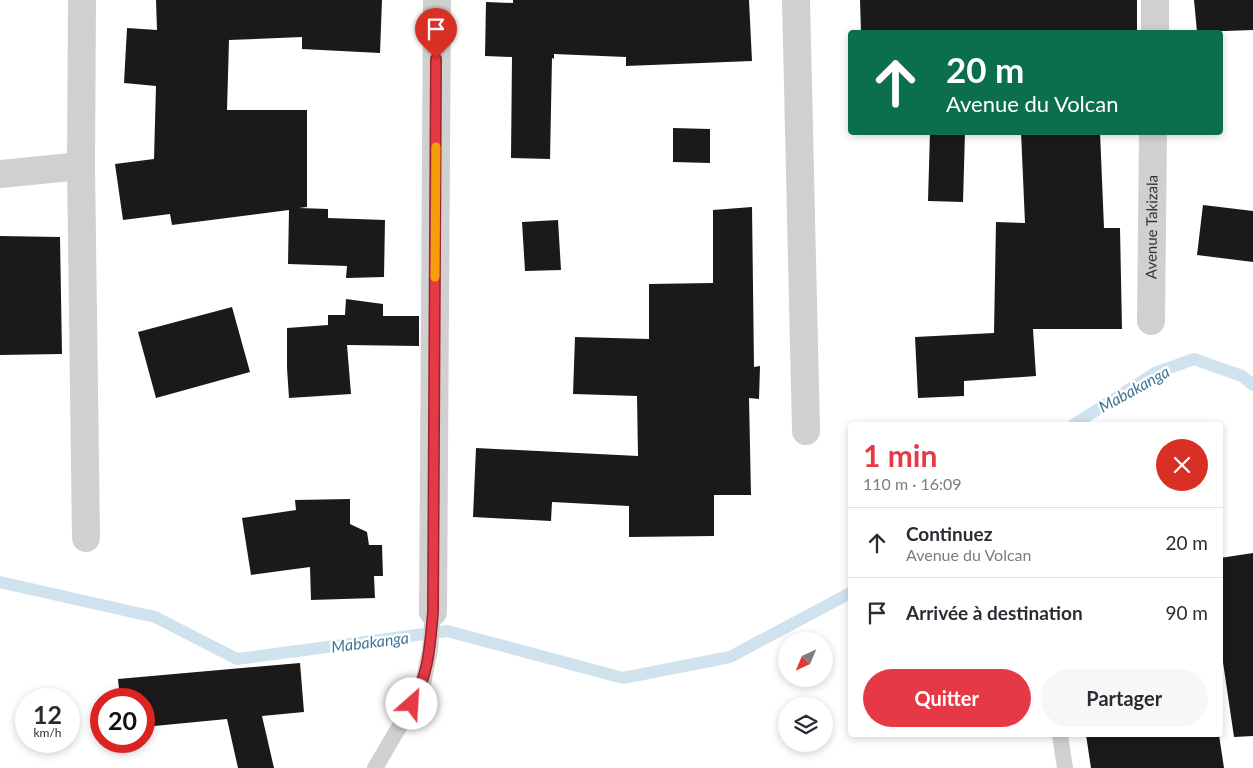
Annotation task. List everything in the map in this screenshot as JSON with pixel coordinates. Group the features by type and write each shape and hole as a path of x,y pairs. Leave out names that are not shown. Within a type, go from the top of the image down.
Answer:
{"street":[{"path":"82,0 81,166 86,538"},
{"path":"433,612 437,0"},
{"path":"796,0 806,431"},
{"path":"1155,0 1155,30"},
{"name":"Avenue Takizala","path":"1151,322 1154,135"},
{"path":"0,174 81,166"}],"lane":[{"path":"375,768 422,688 430,650 433,612"},
{"path":"1060,737 1065,768"}],"building":[{"path":"156,0 382,0 380,53 302,49 302,37 229,40 227,110 307,110 307,207 299,208 328,209 328,218 385,220 384,277 346,278 347,266 288,264 289,210 172,225 170,214 123,220 115,164 154,159 156,86 124,83 127,28 157,30"},
{"path":"513,0 749,0 752,61 626,66 626,57 554,54 554,59 552,58 550,159 511,158 512,57 485,56 486,2 513,3"},
{"path":"860,0 1137,0 1137,30 861,30"},
{"path":"1194,0 1253,0 1253,30 1197,30"},
{"path":"673,128 710,129 710,163 673,162"},
{"path":"930,135 965,135 963,202 928,201"},
{"path":"1021,135 1100,135 1104,228 1120,228 1122,329 1033,329 1036,376 964,381 964,396 918,398 915,337 994,333 996,222 1025,223"},
{"path":"1203,205 1253,211 1253,262 1197,255"},
{"path":"752,207 754,367 760,366 759,399 749,398 751,495 714,495 714,536 629,537 629,506 552,502 551,521 473,517 476,448 638,456 637,396 573,394 575,337 649,339 649,284 713,283 713,210"},
{"path":"558,220 561,270 525,271 522,222"},
{"path":"0,236 60,237 62,354 0,355"},
{"path":"346,299 383,304 383,316 419,316 419,346 347,345 351,394 289,398 287,328 328,325 328,315 345,315"},
{"path":"232,307 250,372 156,398 138,332"},
{"path":"350,499 350,524 367,532 369,545 382,545 383,576 374,576 375,598 311,600 310,567 251,575 242,518 296,510 295,500"},
{"path":"1253,553 1253,736 1234,737 1223,662 1223,558"},
{"path":"300,663 304,712 262,716 274,768 238,768 227,719 155,726 155,688 119,688 118,679"},
{"path":"1086,737 1219,737 1224,768 1091,768"}],"waterway":[{"name":"Mabakanga","path":"1078,422 1155,373 1194,359 1242,376 1253,385"},
{"name":"Mabakanga","path":"0,582 155,617 237,659 447,631 623,678 730,657 848,594"}],"slow traffic":[{"path":"435,277 436,147"}],"route":[{"path":"412,704 422,688 430,650 433,612 436,59"}]}
